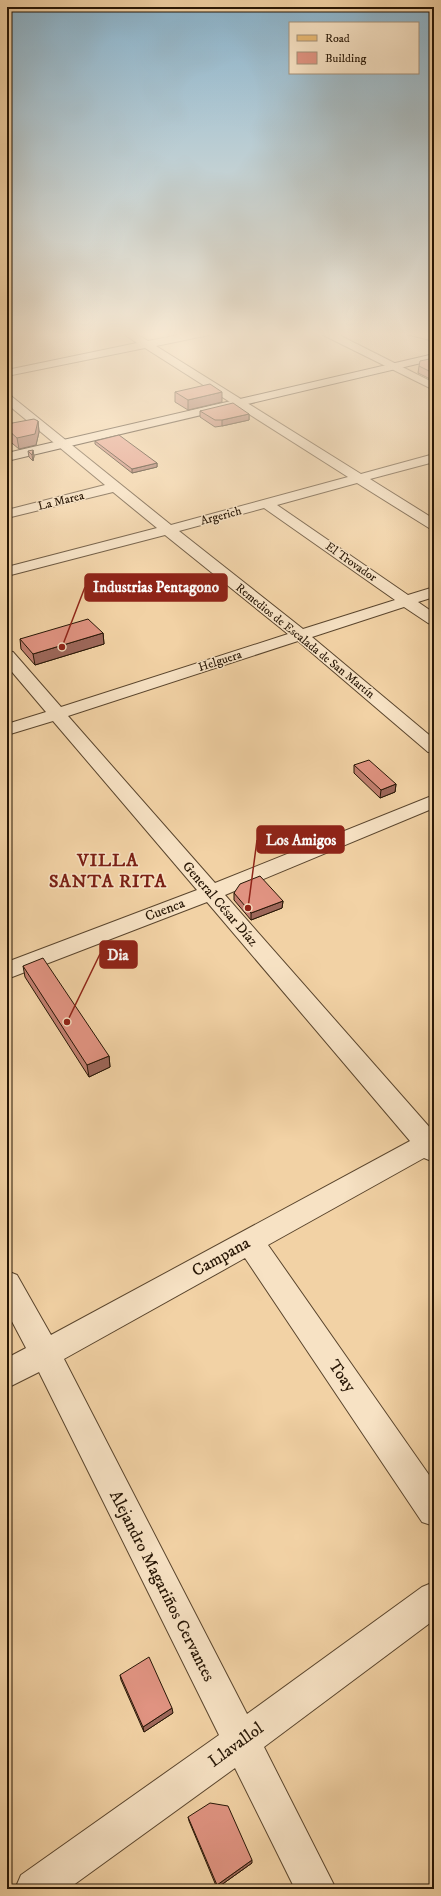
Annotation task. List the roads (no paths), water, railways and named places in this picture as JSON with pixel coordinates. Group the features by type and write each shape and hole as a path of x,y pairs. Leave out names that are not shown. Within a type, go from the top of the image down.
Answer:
{"street":[{"name":"Remedios de Escalada de San Martín","path":"34,420 115,488 300,635 434,748"},
{"path":"7,457 163,420"},
{"path":"267,420 434,525"},
{"name":"Argerich","path":"7,572 267,504 359,477 434,458"},
{"name":"La Marea","path":"7,514 115,488"},
{"name":"El Trovador","path":"267,504 434,620"},
{"name":"Helguera","path":"7,730 434,592"},
{"name":"General César Díaz","path":"7,656 211,893 432,1145"},
{"name":"Cuenca","path":"7,971 211,893 434,801"},
{"name":"Campana","path":"7,1374 249,1242 432,1145"},
{"name":"Toay","path":"249,1242 434,1510"},
{"name":"Alejandro Magariños Cervantes","path":"7,1284 45,1353 240,1742 316,1889"},
{"name":"Llavallol","path":"35,1889 240,1742 434,1599"}],"place":[{"name":"Industrias Pentagono","path":"62,647"},
{"name":"Los Amigos","path":"248,908"},
{"name":"Dia","path":"67,1022"}],"district":[{"name":"VILLA SANTA RITA","path":"108,871"}]}
